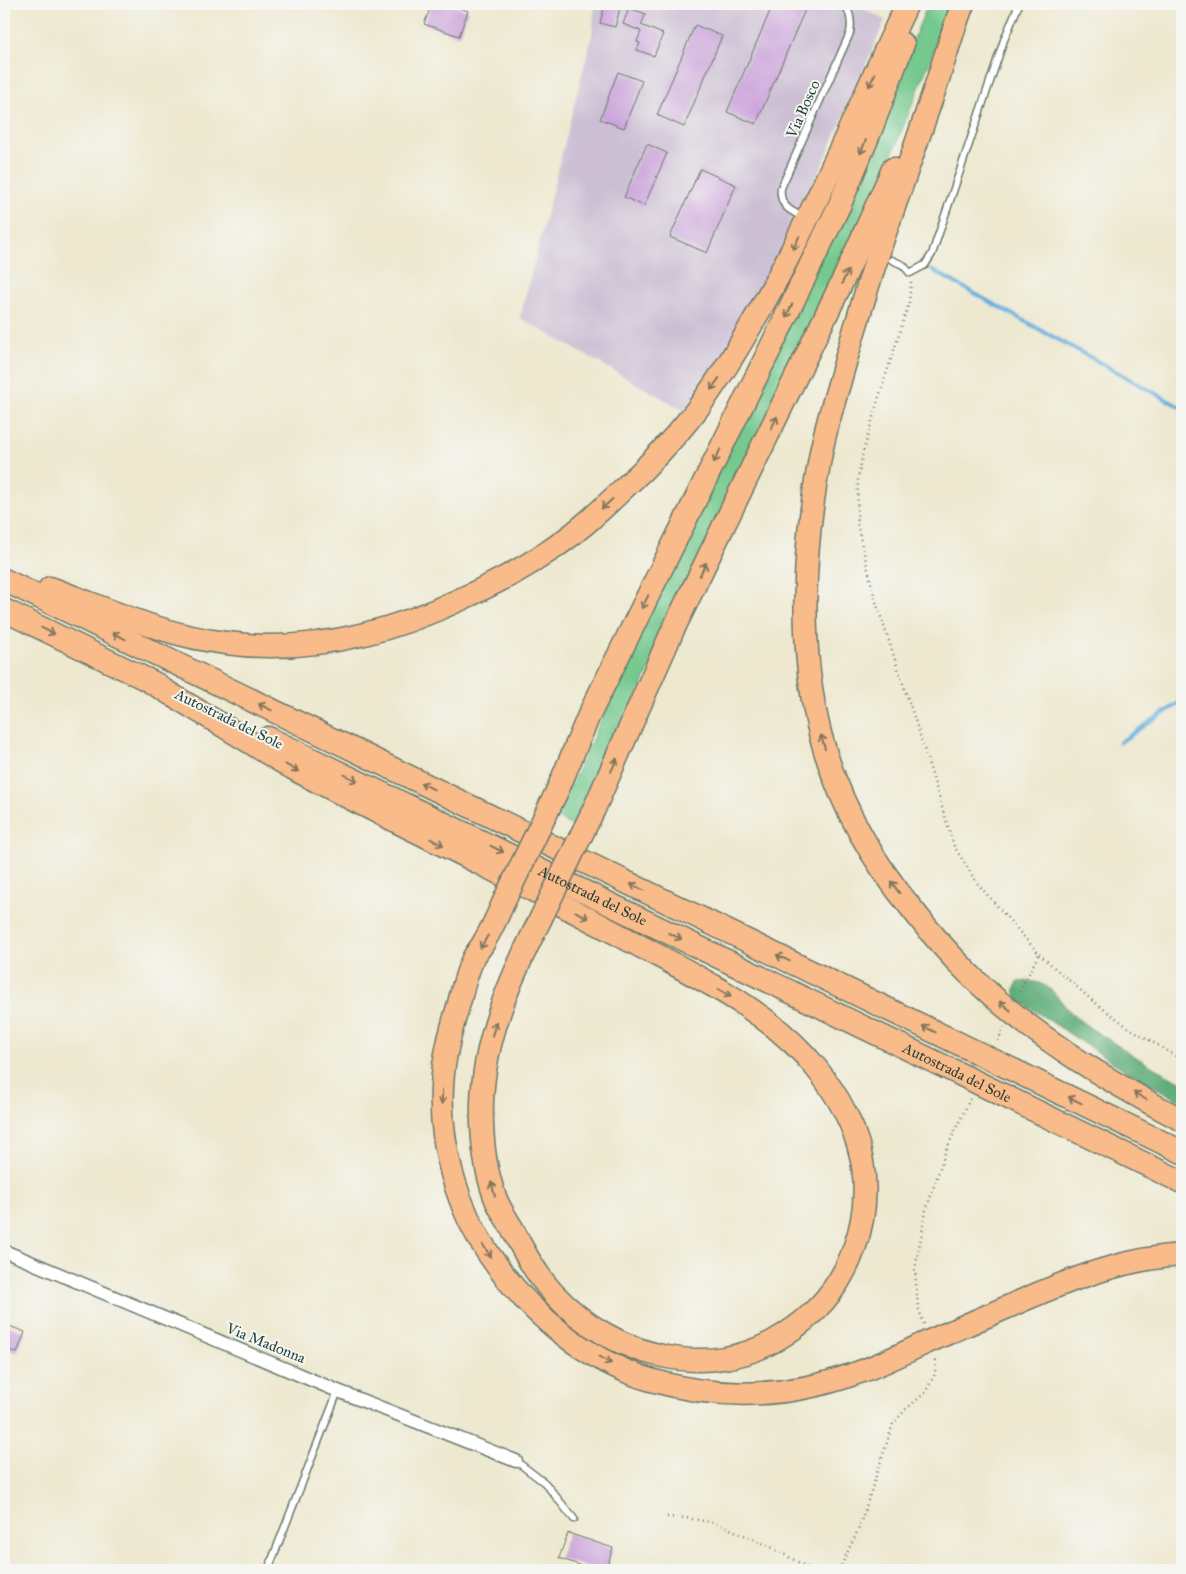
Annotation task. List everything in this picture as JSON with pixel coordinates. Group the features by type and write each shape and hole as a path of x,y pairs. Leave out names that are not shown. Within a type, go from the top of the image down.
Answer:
{"highway":[{"path":"4,571 166,631 228,644 279,646 335,641 390,627 447,606 512,574 544,554 578,530 646,468 690,418 719,378 752,326 786,264 908,4"},
{"path":"919,4 840,204 589,715 558,789 486,940 474,958 454,1017 444,1067 442,1087 443,1122 449,1161 458,1194 469,1220 483,1245 502,1272 539,1315 586,1350 614,1365 640,1377 694,1391 753,1395 804,1388 830,1382 876,1366 1057,1285 1099,1270 1144,1260 1182,1255"},
{"path":"963,4 874,268 824,435 810,526 806,599 806,642 815,710 830,766 852,818 895,888 930,932 968,973 1032,1027 1102,1075 1182,1120"},
{"path":"146,679 292,768 565,906 696,977 758,1015 804,1055 839,1099 854,1128 864,1176 864,1205 858,1238 836,1286 815,1312 775,1341 757,1350 716,1360 683,1360 640,1351 619,1342 568,1308 552,1292 523,1251 496,1200 487,1168 482,1132 482,1100 486,1060 500,1009 524,950 540,920 594,809 672,632 846,274 950,38"},
{"name":"Autostrada del Sole","path":"4,580 1182,1152"},
{"name":"Autostrada del Sole","path":"4,610 1182,1182"}],"street":[{"name":"Via Madonna","path":"4,1251 338,1391 516,1462"}],"lane":[{"name":"Via Bosco","path":"801,216 784,206 780,197 781,188 850,33 850,13 844,4"},
{"path":"892,260 903,266 910,273 924,265 932,254 1004,40 1019,4"},
{"path":"268,1570 338,1391"},
{"path":"516,1462 545,1483 574,1519"}],"path":[{"path":"910,273 912,283 909,302 863,452 858,480 857,524 875,599 954,846 977,883 1039,954 1094,1002 1128,1027 1182,1060"},
{"path":"1018,996 1039,954"},
{"path":"926,1327 918,1307 915,1270 926,1210 946,1150 970,1099"},
{"path":"839,1570 858,1528 893,1424 906,1409 925,1393 935,1374 936,1352"},
{"path":"667,1517 716,1523 767,1545 807,1567 818,1570"}],"shaded area":[{"path":"595,4 854,4 885,20 793,233 753,309 685,411 520,318 592,35"}],"green space":[{"path":"928,4 953,4 866,218 574,827 556,817 745,412 843,209"},
{"path":"1029,981 1049,988 1075,1016 1091,1029 1182,1082 1182,1102 1123,1069 1018,1000 1015,987 1018,982"}],"building":[{"path":"432,4 448,4 468,11 459,36 424,24"},
{"path":"605,4 621,4 615,27 600,23"},
{"path":"773,4 807,5 756,124 727,112"},
{"path":"629,8 646,14 641,25 663,34 654,56 637,50 640,43 637,42 641,31 623,24"},
{"path":"695,25 722,36 684,127 657,115"},
{"path":"618,72 642,81 624,128 600,119"},
{"path":"647,144 667,153 644,206 624,197"},
{"path":"700,169 736,185 707,253 670,237"},
{"path":"4,1324 25,1332 17,1353 4,1348"},
{"path":"568,1533 613,1548 606,1570 594,1570 559,1558"}],"waterway":[{"path":"932,270 1182,408"},
{"path":"1120,742 1182,701"}]}
